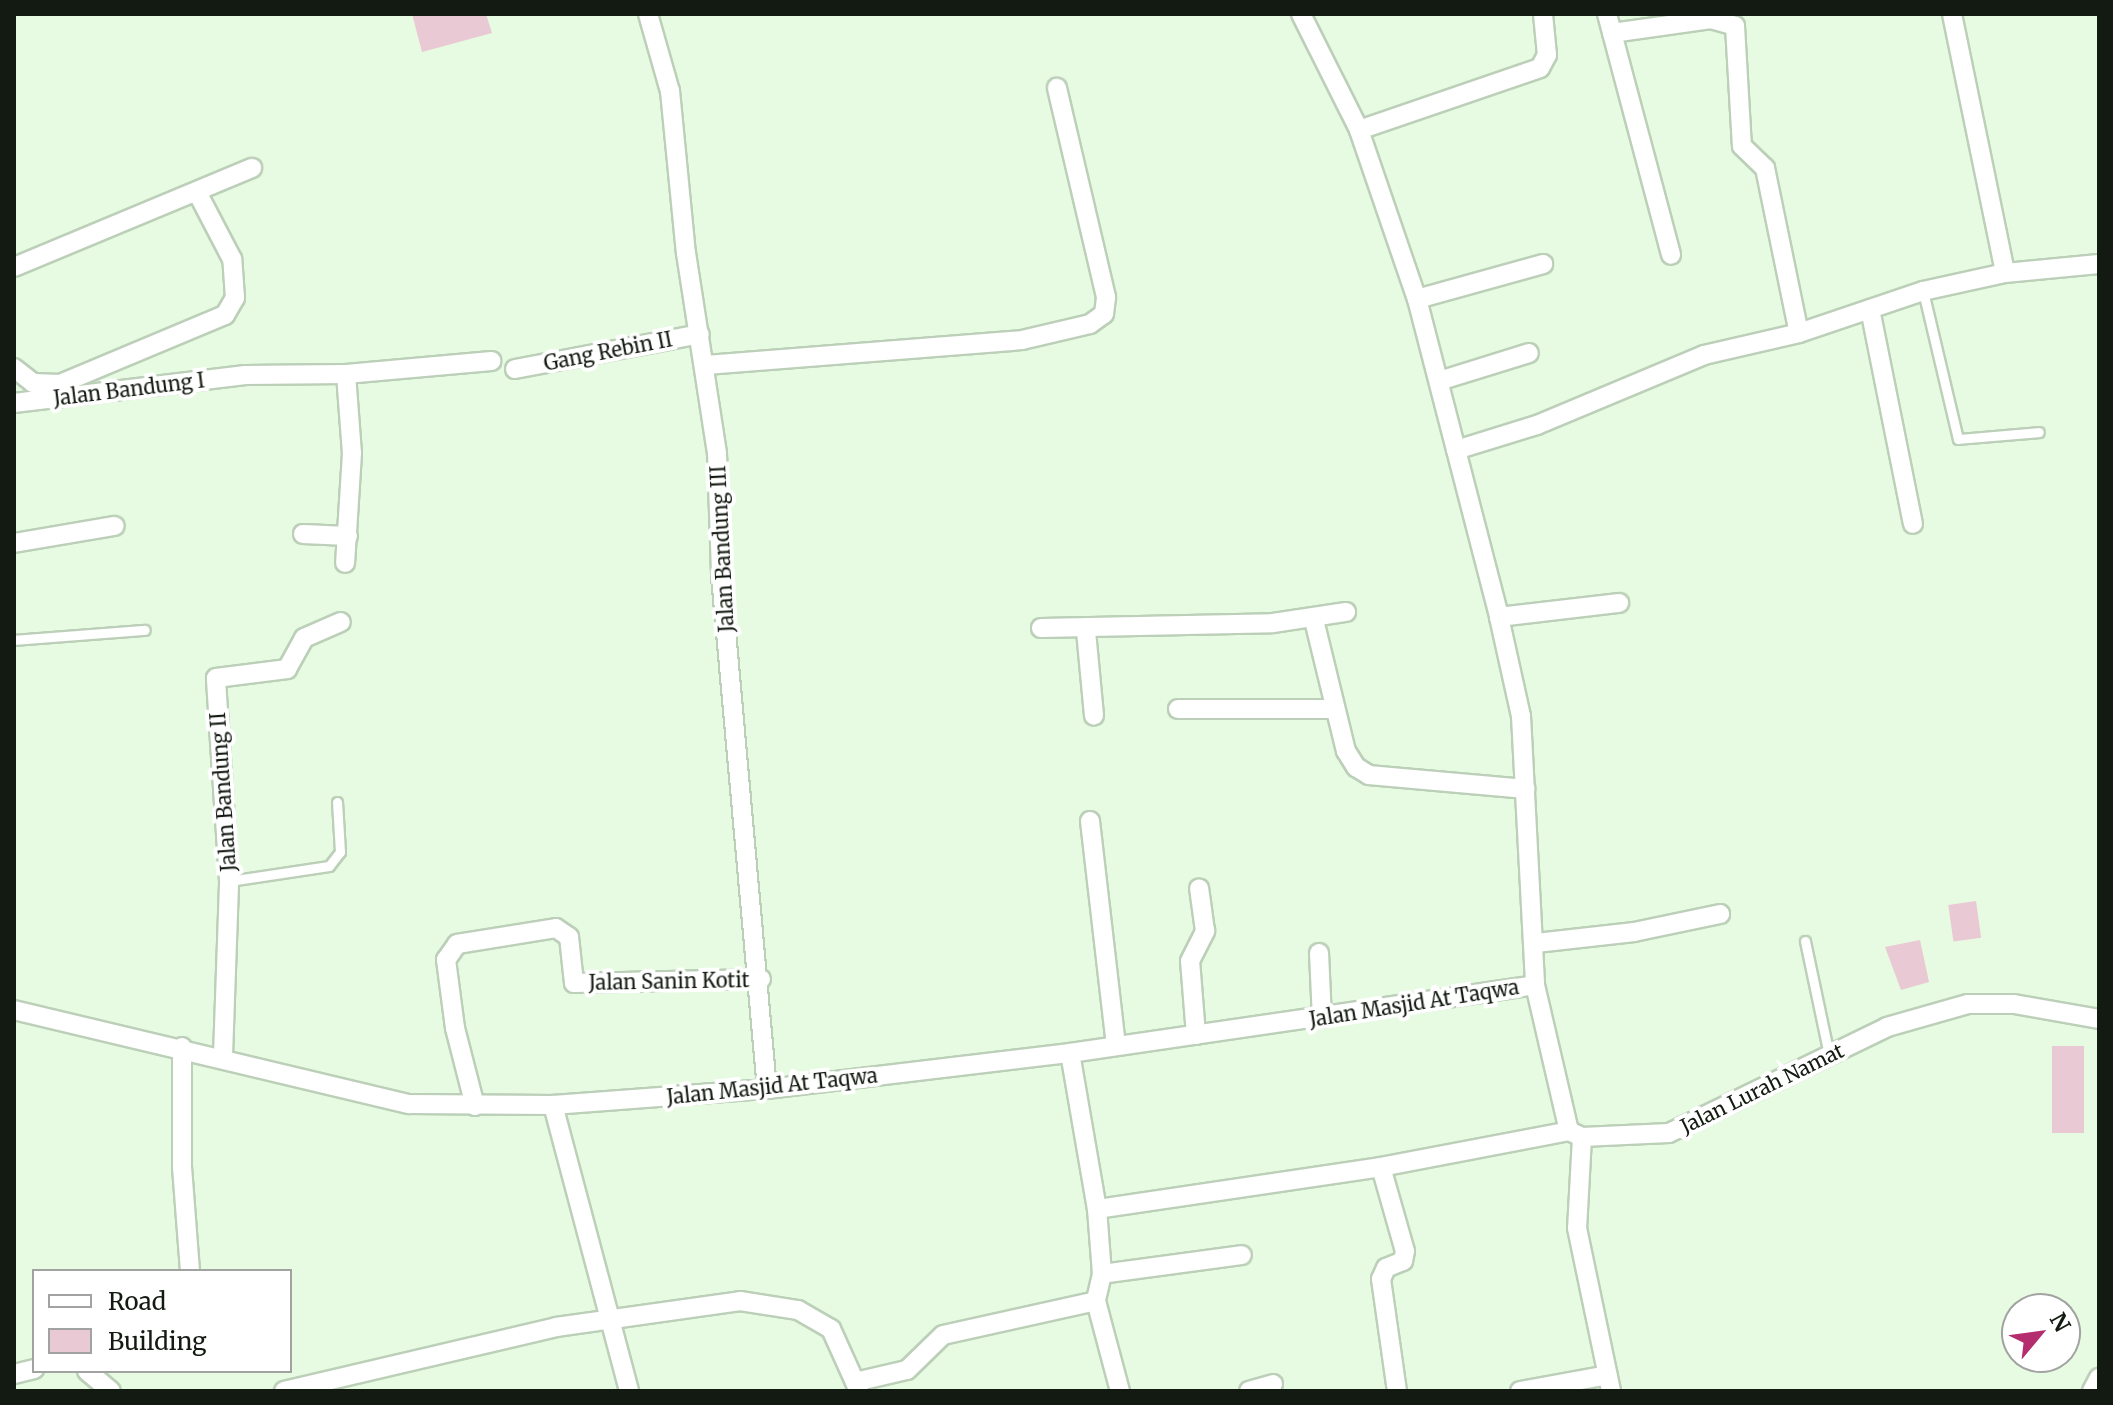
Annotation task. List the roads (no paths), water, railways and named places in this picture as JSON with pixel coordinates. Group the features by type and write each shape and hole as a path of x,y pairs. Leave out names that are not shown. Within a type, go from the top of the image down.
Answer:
{"street":[{"name":"Jalan Bandung III","path":"648,14 670,91 686,253 706,365 717,453 721,576 761,979 767,1089"},
{"path":"1301,14 1359,130 1417,299 1499,617 1521,716 1536,943 1535,985 1576,1134 1577,1228 1609,1383 1520,1391"},
{"path":"1359,130 1540,68 1547,55 1543,14"},
{"path":"1607,14 1671,255"},
{"path":"1952,14 2005,273"},
{"path":"1612,33 1711,19 1729,20 1736,28 1742,146 1765,168 1799,333"},
{"path":"706,365 1022,340 1090,324 1104,314 1106,297 1057,88"},
{"path":"14,267 252,168"},
{"path":"14,368 33,383 60,384 225,315 235,298 232,259 197,192"},
{"path":"1417,299 1543,264"},
{"path":"1456,450 1537,425 1704,355 1799,333 1923,291 2005,273 2099,264"},
{"path":"1870,309 1913,524"},
{"name":"Gang Rebin II","path":"515,369 700,334"},
{"path":"1439,381 1529,353"},
{"path":"345,563 352,453 346,374 491,361"},
{"name":"Jalan Bandung I","path":"14,403 245,375 346,374"},
{"path":"14,543 115,526"},
{"path":"303,534 348,536"},
{"path":"1499,617 1619,603"},
{"path":"1041,628 1086,631 1314,620 1346,612"},
{"path":"1314,620 1346,751 1369,775 1525,789"},
{"name":"Jalan Bandung II","path":"223,1056 229,881 216,678 287,669 304,638 341,622"},
{"path":"1086,631 1094,716"},
{"path":"1178,709 1335,709"},
{"path":"1090,821 1116,1045"},
{"path":"1196,1035 1190,961 1205,931 1199,888"},
{"path":"1536,943 1634,932 1720,914"},
{"name":"Jalan Sanin Kotit","path":"475,1106 455,1028 446,960 457,944 556,928 569,937 574,983 761,979"},
{"path":"1319,953 1322,1018"},
{"name":"Jalan Masjid At Taqwa","path":"14,1010 223,1056 326,1087 409,1104 553,1105 767,1089 1070,1053 1535,985"},
{"name":"Jalan Lurah Namat","path":"1097,1209 1381,1167 1576,1134 1669,1133 1887,1027 1968,1004 2014,1004 2099,1019"},
{"path":"182,1047 182,1167 190,1269"},
{"path":"1070,1053 1097,1209 1102,1274 1096,1301 1120,1391"},
{"path":"553,1105 629,1391"},
{"path":"1381,1167 1405,1251 1403,1261 1386,1268 1381,1279 1397,1391"},
{"path":"1102,1274 1242,1255"},
{"path":"284,1391 309,1388 611,1318 740,1301 798,1310 831,1329 857,1387 907,1370 943,1335 1096,1301"},
{"path":"89,1373 111,1391"},
{"path":"2092,1391 2099,1378"},
{"path":"1249,1391 1273,1384"}],"lane":[{"path":"1923,291 1959,441 2039,432"},
{"path":"14,640 145,630"},
{"path":"229,881 329,866 340,852 337,802"},
{"path":"1805,941 1829,1055"}]}
